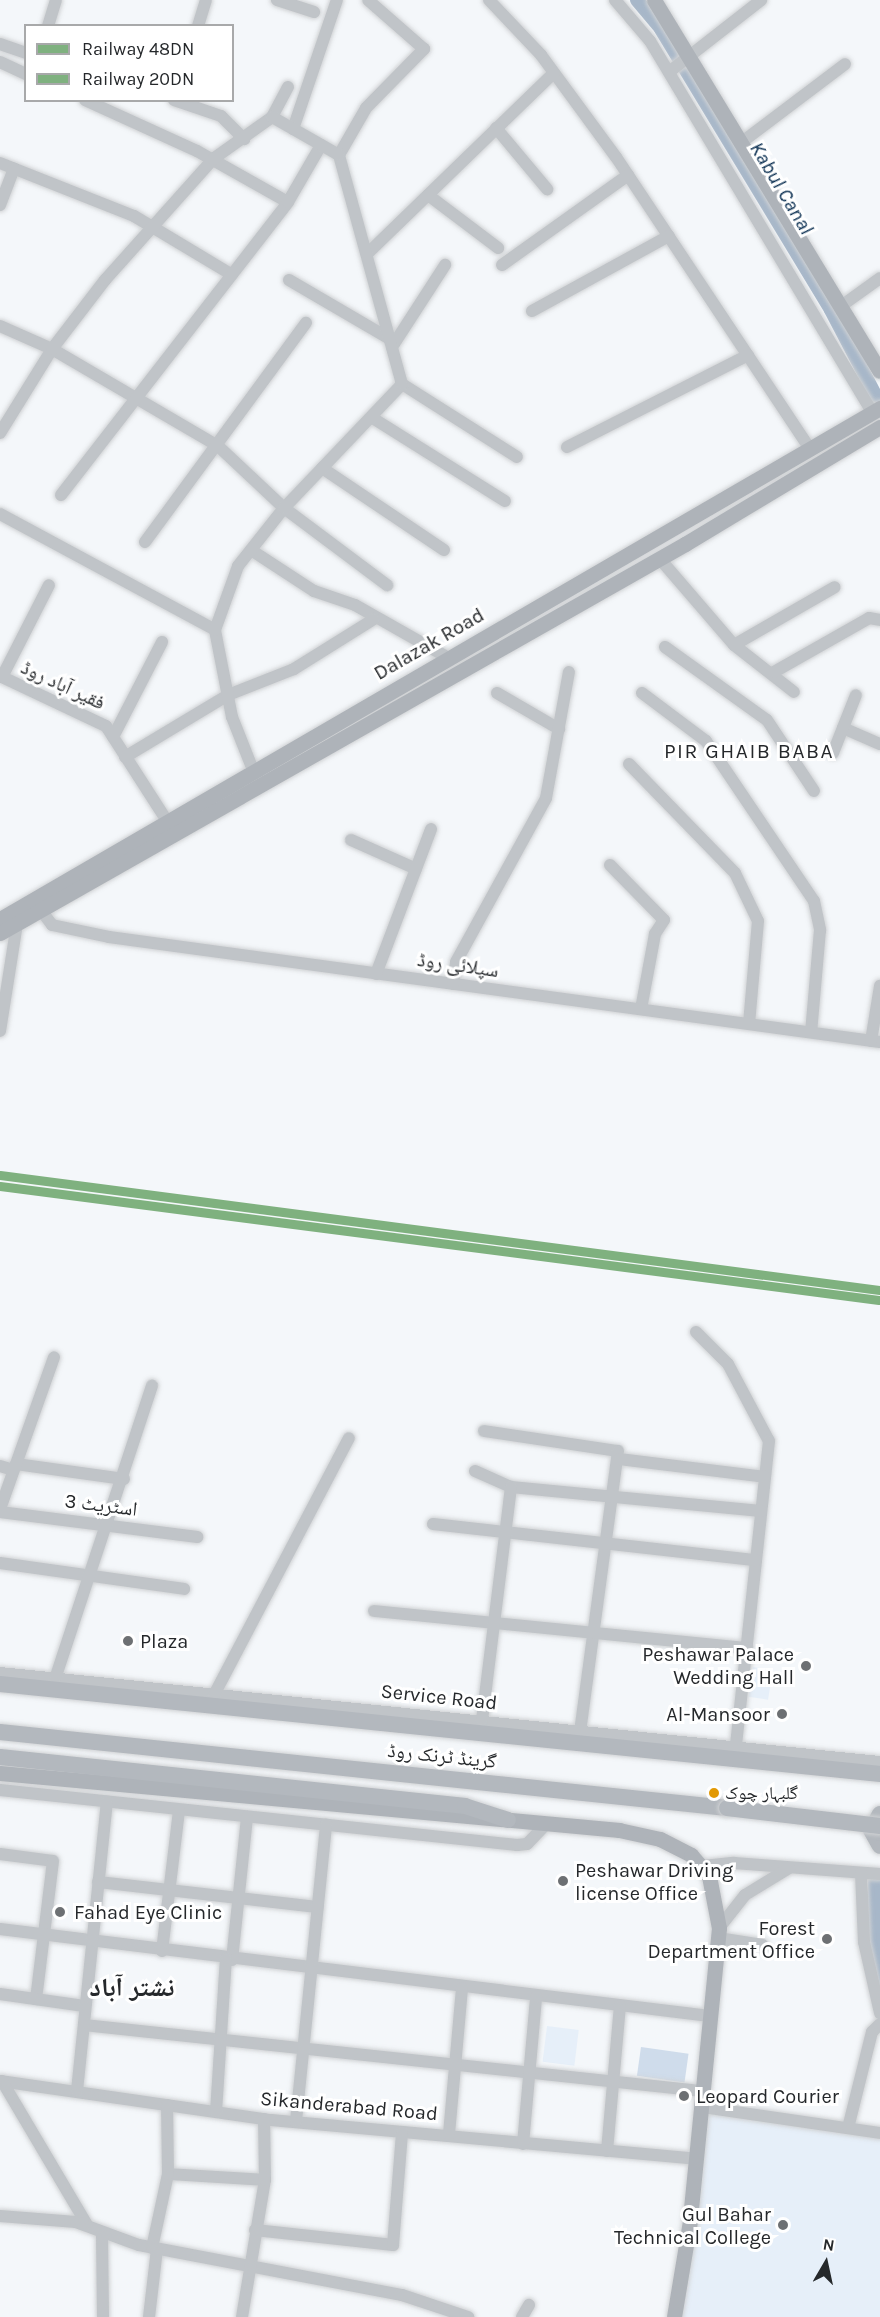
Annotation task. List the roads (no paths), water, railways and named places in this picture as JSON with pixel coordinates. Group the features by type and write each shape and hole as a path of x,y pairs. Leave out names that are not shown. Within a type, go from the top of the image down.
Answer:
{"highway":[{"name":"گرینڈ ٹرنک روڈ","path":"0,1684 877,1768"},
{"name":"گرینڈ ٹرنک روڈ","path":"0,1732 880,1826"},
{"path":"0,1757 465,1806 508,1820"},
{"path":"880,1814 872,1821 871,1835 880,1846"}],"main road":[{"path":"654,0 692,56 742,142 844,304 880,371"},
{"name":"Dalazak Road","path":"139,845 167,821 232,791 253,770 876,410"},
{"name":"Dalazak Road","path":"6,924 37,903 232,791 452,675 660,559 880,427"},
{"path":"445,659 452,675"},
{"path":"0,1773 642,1833 677,1847 703,1866 719,1933 696,2159 674,2317"}],"street":[{"path":"49,24 56,0"},
{"path":"199,24 206,0"},
{"path":"277,0 314,12"},
{"path":"292,129 337,0"},
{"path":"339,155 366,108 424,49 368,0"},
{"path":"489,0 554,73 628,175 809,448"},
{"path":"615,0 669,72 876,410"},
{"path":"669,72 761,0"},
{"path":"0,44 24,51"},
{"path":"0,63 24,73"},
{"path":"742,142 845,64"},
{"path":"367,254 554,73"},
{"path":"2,425 52,349 153,227 213,159 272,117 288,87"},
{"path":"89,102 213,159 288,202"},
{"path":"178,102 222,116 244,139"},
{"path":"272,117 339,155 402,384 517,457"},
{"path":"496,128 546,189"},
{"path":"61,495 288,202 321,145"},
{"path":"0,163 153,227 232,275"},
{"path":"0,205 14,169"},
{"path":"502,265 628,175"},
{"path":"428,195 498,248"},
{"path":"532,311 669,236"},
{"path":"391,343 445,265"},
{"path":"844,304 880,278"},
{"path":"288,280 391,343"},
{"path":"145,542 218,446 306,323"},
{"path":"0,326 52,349 218,446 284,508 387,585"},
{"path":"567,447 748,356"},
{"path":"253,770 228,695 215,630 238,566 284,508 402,384"},
{"path":"371,417 505,501"},
{"path":"322,468 444,550"},
{"path":"0,514 215,630"},
{"path":"251,550 314,591 374,619 445,659"},
{"path":"660,559 734,645 774,672 794,692"},
{"path":"1,677 49,585"},
{"path":"734,645 835,587"},
{"path":"774,672 869,618 880,620"},
{"path":"125,757 228,695 294,669 374,619"},
{"path":"113,737 162,642"},
{"path":"665,646 767,720 814,791"},
{"path":"453,984 456,962 546,798 569,672"},
{"name":"فقیر آباد روڈ","path":"1,677 106,726 167,821"},
{"path":"497,693 558,729"},
{"path":"642,693 706,741 814,901 820,930 811,1032"},
{"path":"833,753 856,695"},
{"path":"843,728 880,744"},
{"path":"629,764 735,873 758,921 749,1024"},
{"path":"376,974 431,829"},
{"path":"351,840 416,869"},
{"path":"610,865 664,920 655,934 641,1010"},
{"name":"سپلائی روڈ","path":"37,903 52,925 109,938 876,1041"},
{"path":"0,1031 6,924"},
{"path":"876,1041 880,986"},
{"path":"696,1332 728,1364 768,1441 736,1747"},
{"path":"0,1511 54,1358"},
{"path":"55,1679 124,1479 152,1386"},
{"path":"484,1431 618,1451 614,1496 580,1731"},
{"path":"214,1695 349,1438"},
{"path":"619,1459 765,1477"},
{"path":"0,1466 124,1479"},
{"path":"475,1471 511,1487 761,1511"},
{"path":"482,1720 511,1487"},
{"name":"اسٹریٹ 3","path":"0,1511 197,1537"},
{"path":"433,1524 505,1534 756,1560"},
{"path":"0,1563 184,1589"},
{"path":"374,1611 594,1635 747,1648"},
{"name":"Service Road","path":"0,1673 736,1747 877,1768"},
{"path":"0,1790 517,1845 527,1844 547,1823"},
{"path":"77,2091 84,2006 107,1802"},
{"path":"162,1951 179,1810"},
{"path":"216,2112 229,1960 247,1817"},
{"path":"296,2121 326,1825"},
{"path":"0,1854 53,1861 36,1999"},
{"path":"703,1866 870,1873 864,1941 880,2013"},
{"path":"762,1945 719,1933 746,1894 789,1868"},
{"path":"98,1882 318,1906"},
{"path":"0,1929 462,1989 710,2016"},
{"path":"448,2134 462,1989"},
{"path":"0,1994 84,2006"},
{"path":"523,2144 536,1997"},
{"path":"607,2151 620,2006"},
{"path":"848,2128 872,2032 880,2024"},
{"path":"84,2025 612,2082 880,2133"},
{"path":"1,2081 89,2228"},
{"name":"Sikanderabad Road","path":"1,2081 264,2119 402,2133 448,2134 523,2144 696,2159"},
{"path":"149,2317 155,2248 168,2174 167,2105"},
{"path":"242,2317 248,2267 265,2180 264,2119"},
{"path":"255,2230 393,2245 402,2133"},
{"path":"168,2174 265,2180"},
{"path":"0,2216 89,2228 102,2235 155,2248 402,2295 440,2313 468,2317"},
{"path":"102,2235 103,2317"},
{"path":"522,2317 529,2305"}],"waterway":[{"name":"Kabul Canal","path":"637,0 661,29 831,310 880,404"}],"rail line":[{"name":"48DN","path":"0,1175 880,1290"},
{"name":"20DN","path":"0,1186 879,1300"}],"place":[{"name":"Plaza","path":"128,1641"},
{"name":"Peshawar Palace Wedding Hall","path":"806,1666"},
{"name":"Al-Mansoor","path":"782,1714"},
{"name":"گلبہار چوک","path":"714,1793"},
{"name":"Peshawar Driving license Office","path":"563,1881"},
{"name":"Fahad Eye Clinic","path":"60,1912"},
{"name":"Forest Department Office","path":"827,1939"},
{"name":"Leopard Courier","path":"684,2096"},
{"name":"Gul Bahar Technical College","path":"783,2225"}],"district":[{"name":"PIR GHAIB BABA","path":"749,751"},
{"name":"نشتر آباد","path":"132,1988"}]}
